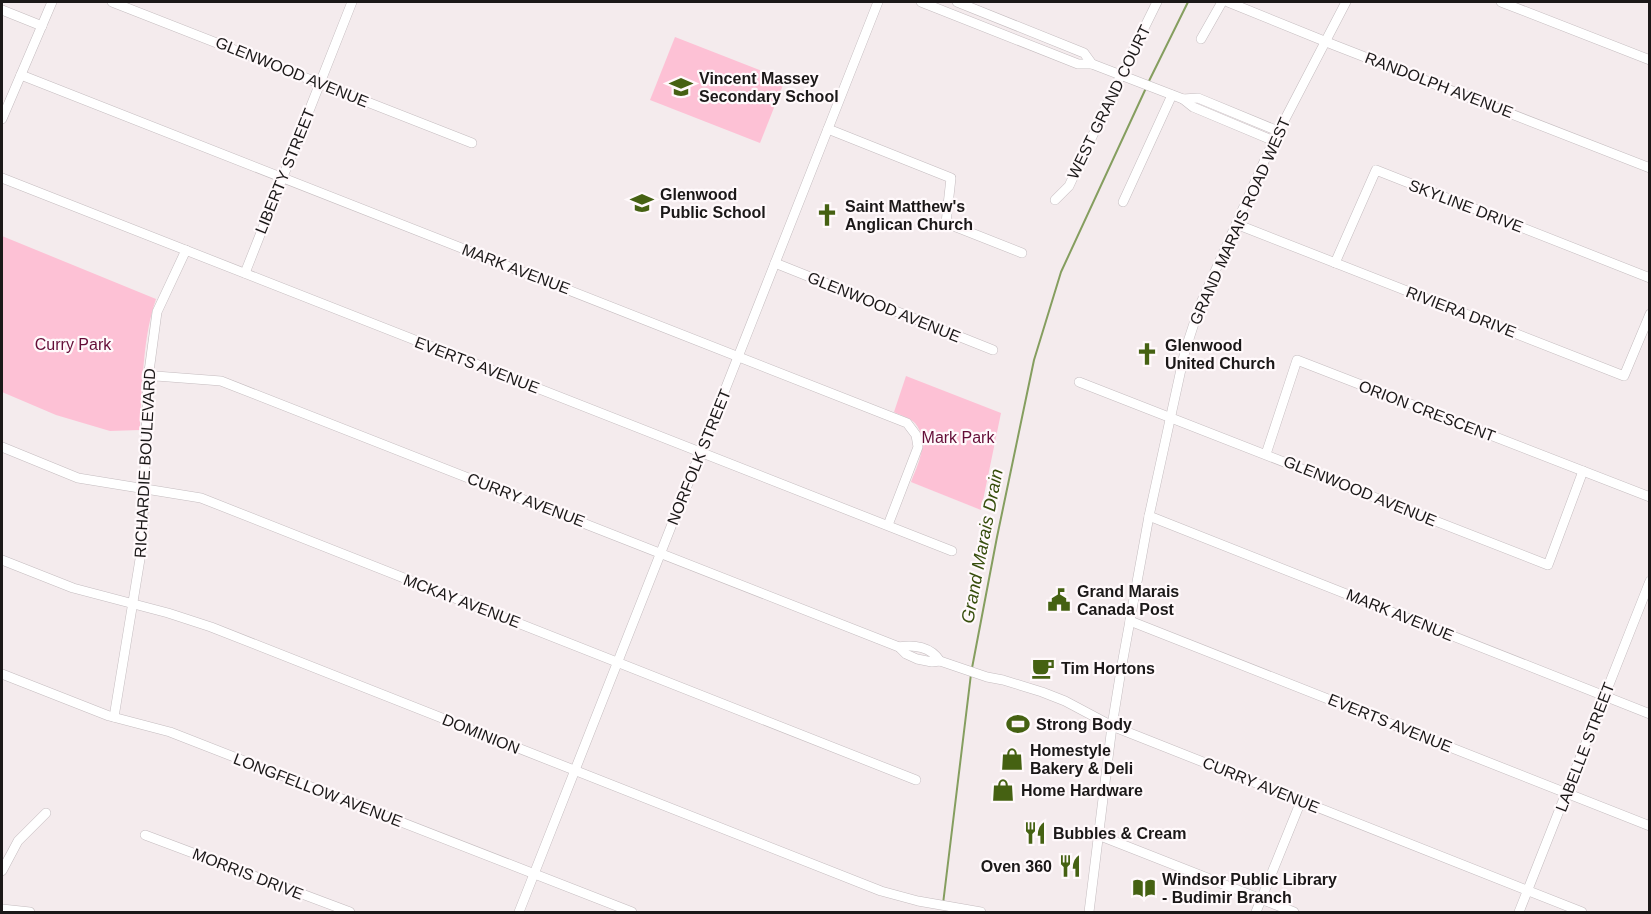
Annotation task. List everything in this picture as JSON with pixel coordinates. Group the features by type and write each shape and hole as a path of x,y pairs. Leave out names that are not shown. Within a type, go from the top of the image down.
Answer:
{"street":[{"path":"2,119 52,2"},
{"name":"GLENWOOD AVENUE","path":"112,2 472,143"},
{"name":"LIBERTY STREET","path":"245,273 352,2"},
{"name":"NORFOLK STREET","path":"519,912 878,2"},
{"path":"921,2 1078,64 1092,64 1125,76 1183,99 1193,107 1274,141"},
{"path":"957,2 1083,53 1092,64"},
{"name":"WEST GRAND COURT","path":"1055,200 1069,186 1125,76 1157,2"},
{"path":"1201,39 1222,2"},
{"name":"RANDOLPH AVENUE","path":"1228,2 1650,168"},
{"name":"GRAND MARAIS ROAD WEST","path":"1089,912 1112,726 1130,621 1149,516 1190,334 1200,304 1278,131 1346,2"},
{"path":"1501,2 1650,60"},
{"path":"2,10 42,26"},
{"name":"MARK AVENUE","path":"21,75 907,423 916,435 918,447 888,525"},
{"path":"1123,202 1168,93"},
{"path":"1183,99 1198,98 1278,131"},
{"path":"828,129 951,178 946,223 1022,253"},
{"name":"SKYLINE DRIVE","path":"1335,263 1376,170 1650,278"},
{"name":"EVERTS AVENUE","path":"2,178 952,551"},
{"name":"RIVIERA DRIVE","path":"1236,224 1624,376 1650,314"},
{"name":"RICHARDIE BOULEVARD","path":"114,717 142,547 148,379 158,312 186,250"},
{"name":"GLENWOOD AVENUE","path":"775,263 993,350"},
{"name":"ORION CRESCENT","path":"1266,454 1298,360 1650,496"},
{"name":"CURRY AVENUE","path":"148,379 156,376 221,381 899,647 906,654 917,659 951,664 1065,701 1112,726 1582,912"},
{"name":"GLENWOOD AVENUE","path":"1079,382 1548,565 1583,471"},
{"name":"MCKAY AVENUE","path":"2,447 78,478 201,498 916,780"},
{"name":"MARK AVENUE","path":"1149,516 1650,714"},
{"name":"DOMINION","path":"2,560 73,588 133,603 211,627 881,891 924,902 981,912"},
{"name":"LABELLE STREET","path":"1520,912 1604,696 1646,602 1650,581"},
{"name":"EVERTS AVENUE","path":"1130,621 1650,826"},
{"name":"LONGFELLOW AVENUE","path":"2,674 114,717 170,732 632,912"},
{"path":"1256,912 1301,801"},
{"path":"2,871 18,841 46,813"},
{"name":"MORRIS DRIVE","path":"145,835 350,912"},
{"path":"1098,835 1294,912"},
{"path":"923,912 924,902"},
{"path":"2,909 30,912"}],"green space":[{"path":"675,37 785,80 760,143 650,100"},
{"name":"Curry Park","path":"2,236 156,299 146,343 140,430 110,431 56,415 2,392"},
{"name":"Mark Park","path":"906,376 1001,413 981,510 911,482 921,452 922,437 915,423 894,412"}],"waterway":[{"name":"Grand Marais Drain","path":"1148,83 1188,2"},
{"name":"Grand Marais Drain","path":"972,668 1034,360 1061,272 1146,88"},
{"name":"Grand Marais Drain","path":"943,904 971,674"}],"place":[{"name":"Vincent Massey Secondary School","path":"681,87"},
{"name":"Glenwood Public School","path":"642,203"},
{"name":"Saint Matthew's Anglican Church","path":"827,215"},
{"name":"Glenwood United Church","path":"1147,354"},
{"name":"Grand Marais Canada Post","path":"1059,600"},
{"name":"Tim Hortons","path":"1043,668"},
{"name":"Strong Body","path":"1018,724"},
{"name":"Homestyle Bakery & Deli","path":"1012,759"},
{"name":"Home Hardware","path":"1003,790"},
{"name":"Bubbles & Cream","path":"1035,833"},
{"name":"Oven 360","path":"1070,866"},
{"name":"Windsor Public Library - Budimir Branch","path":"1144,888"}]}
